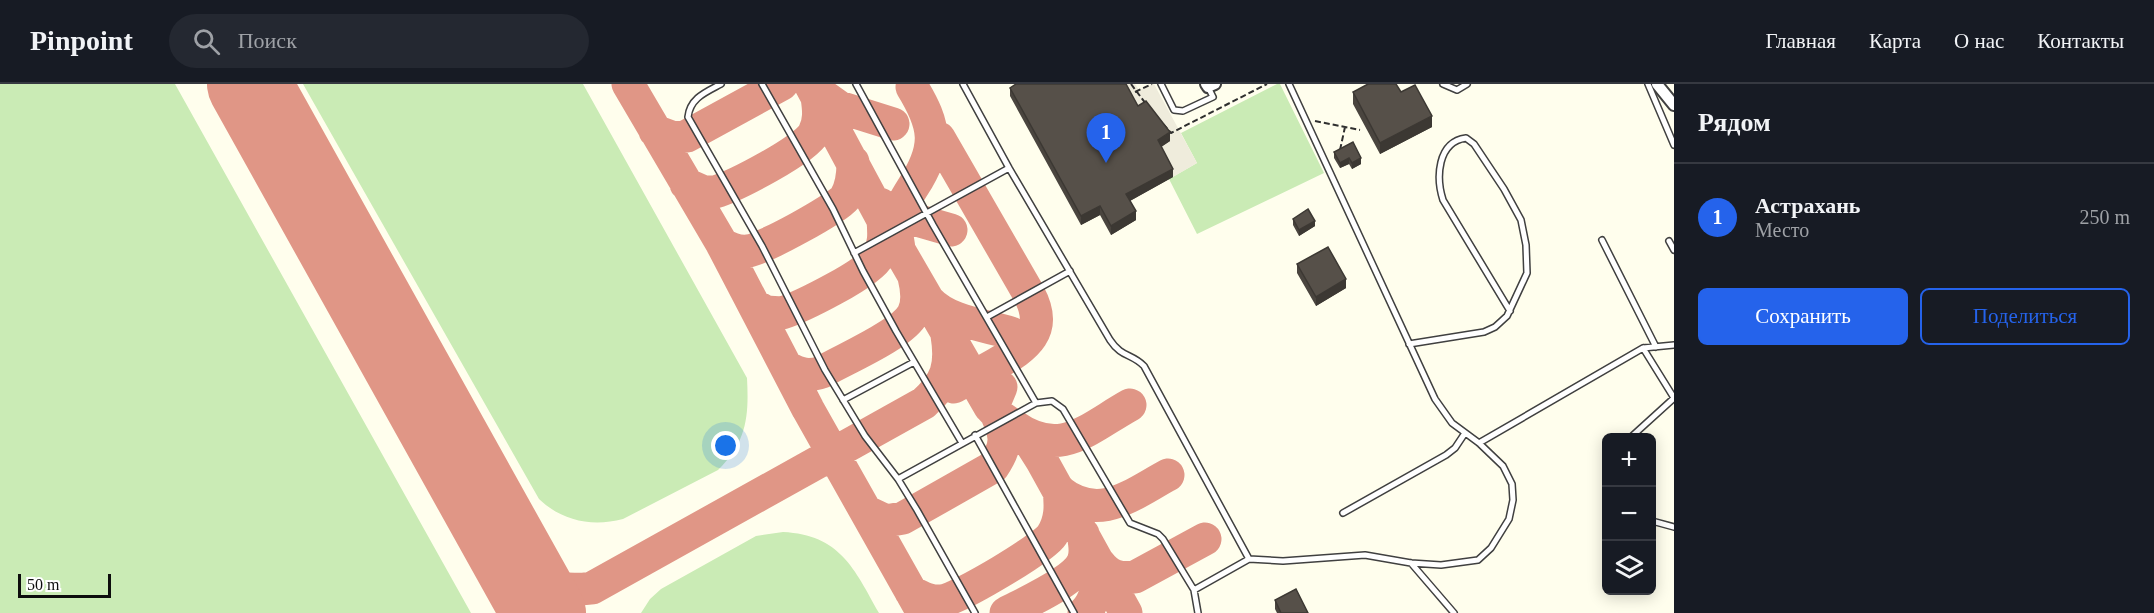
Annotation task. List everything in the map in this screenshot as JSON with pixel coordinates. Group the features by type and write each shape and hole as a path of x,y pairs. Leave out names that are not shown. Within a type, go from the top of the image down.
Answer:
{"street":[{"path":"1657,84 1674,105"}],"lane":[{"path":"721,84 696,98 688,117 740,206 825,370 865,436 898,479 975,613"},
{"path":"762,84 833,209 854,253 914,362 962,443"},
{"path":"856,84 1036,403"},
{"path":"963,84 1009,168 1118,351 1138,360 1144,366 1249,559"},
{"path":"1161,84 1174,110 1183,111 1213,97 1210,85"},
{"path":"1194,590 1249,559 1283,561 1365,555 1411,563 1441,565 1478,560 1491,548 1509,519 1514,500 1512,484 1503,466 1479,443 1452,423 1435,399 1289,84"},
{"path":"1443,84 1457,90 1467,84"},
{"path":"1648,84 1674,145"},
{"path":"1409,344 1484,332 1495,327 1510,311 1527,273 1524,228 1504,189 1474,144 1466,138 1462,139 1447,149 1438,171 1439,187 1443,200 1510,311"},
{"path":"854,253 1009,168"},
{"path":"1602,240 1656,347"},
{"path":"1669,241 1674,250"},
{"path":"987,317 1070,271"},
{"path":"1479,443 1643,348 1674,345"},
{"path":"1636,433 1674,398 1643,348"},
{"path":"843,400 914,362"},
{"path":"1666,386 1674,382"},
{"path":"898,479 1036,403 1052,401 1063,409 1130,523 1158,534 1163,539 1194,590 1198,613"},
{"path":"1343,513 1446,455 1455,448 1465,433"},
{"path":"975,435 1074,613"},
{"path":"1656,522 1674,527"},
{"path":"1411,563 1454,613"}],"path":[{"path":"1131,84 1148,106"},
{"path":"1135,92 1152,84"},
{"path":"1161,121 1172,133 1267,84"},
{"path":"1319,129 1315,121 1360,130"},
{"path":"1340,151 1345,127"},
{"path":"1164,133 1168,129"}],"green space":[{"path":"0,84 175,84 471,613 0,613"},
{"path":"303,84 583,84 747,378 744,428 728,460 718,470 623,519 589,522 557,513 548,507 539,499"},
{"path":"1280,84 1324,173 1197,234 1169,179 1197,163 1181,133"},
{"path":"783,532 802,534 832,547 853,568 879,613 641,613 650,599 661,589 756,536"}],"shaded area":[{"path":"1121,84 1135,84 1139,90 1154,84 1197,163 1173,177 1158,149 1170,141 1138,115"}],"building":[{"path":"1016,84 1126,84 1138,106 1146,101 1170,132 1158,140 1173,169 1126,194 1136,211 1111,226 1100,206 1081,216 1010,88"},
{"path":"1368,84 1396,84 1401,92 1415,85 1432,116 1380,143 1353,92"},
{"path":"1353,142 1361,158 1352,163 1349,158 1340,163 1334,152"},
{"path":"1308,209 1315,221 1299,230 1293,219"},
{"path":"1328,247 1346,279 1316,297 1297,264"},
{"path":"1296,589 1308,613 1281,613 1275,600"}],"taxiway":[{"path":"250,84 253,92"},
{"path":"628,84 722,244 808,409 923,613"},
{"path":"655,131 674,138 687,136 782,84"},
{"path":"810,84 899,250 990,407"},
{"path":"899,249 896,225 905,200 927,160 931,137 926,113 912,87"},
{"path":"814,89 839,107 893,124"},
{"path":"686,184 704,192 715,192 738,183 798,149 814,133 818,115 817,97"},
{"path":"932,136 939,138 1029,294 1035,307 1036,318 1031,336 1017,351 954,387"},
{"path":"722,244 741,251 756,249 828,211 845,198 852,180 853,162"},
{"path":"880,204 899,215 951,230"},
{"path":"754,305 766,312 782,313 819,297 862,272 878,257 882,248 883,220"},
{"path":"788,368 804,374 822,372 897,330 907,322 915,309 917,296 914,277"},
{"path":"928,300 956,318 1011,333"},
{"path":"508,549 534,577 544,583 565,589 592,588 924,403 938,388 946,373 949,356 947,335"},
{"path":"867,512 886,521 903,518 993,467 1004,443 1003,430 993,406 1001,387"},
{"path":"992,409 1031,436 1046,440 1060,440 1087,431 1130,405"},
{"path":"1025,434 1126,613"},
{"path":"1059,491 1088,505 1101,505 1128,497 1168,475"},
{"path":"911,592 926,599 942,601 982,583 1034,551 1055,530 1060,513 1059,490"},
{"path":"1006,613 1049,591 1078,569 1085,555 1083,534"},
{"path":"1099,563 1115,576 1135,577 1205,539"},
{"path":"1084,613 1095,596 1099,563"}],"runway":[{"path":"249,84 544,613"}],"place":[{"name":"Астрахань","path":"1106,163"}]}
